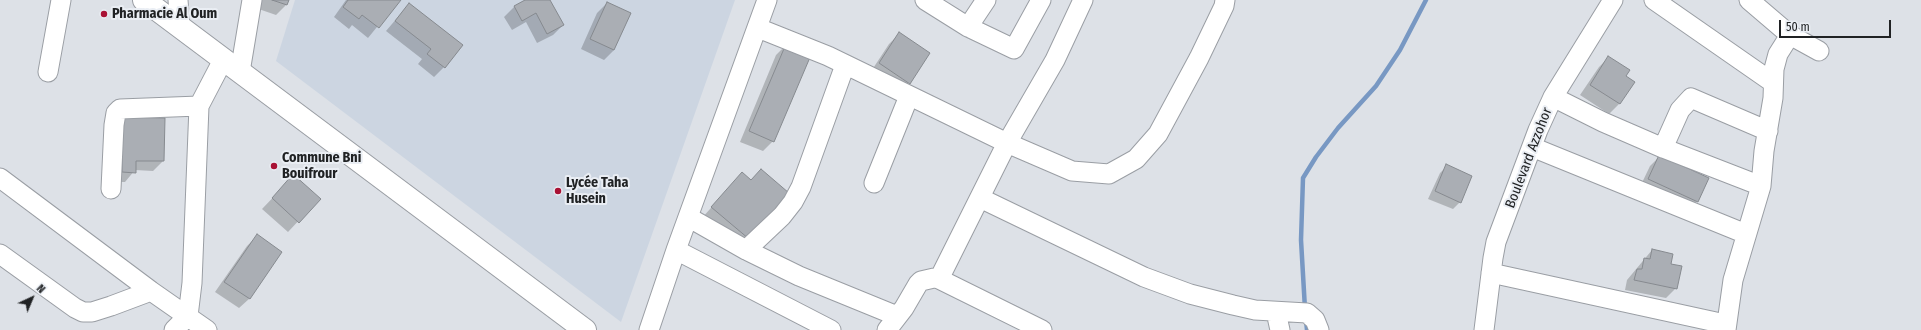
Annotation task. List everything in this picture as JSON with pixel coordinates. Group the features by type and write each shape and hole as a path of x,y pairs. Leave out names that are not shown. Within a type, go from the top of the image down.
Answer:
{"main road":[{"path":"144,0 585,330"}],"street":[{"path":"48,72 61,0"},
{"path":"178,0 180,26"},
{"path":"240,72 252,0"},
{"path":"649,330 676,250 767,0"},
{"path":"925,0 968,27 1014,49 1041,0"},
{"path":"968,27 986,0"},
{"path":"939,279 1007,143 1055,60 1083,0"},
{"path":"758,28 845,65 1007,143 1072,171 1109,174 1136,159 1158,134 1177,101 1224,6 1225,0"},
{"name":"Boulevard Azzohor","path":"1484,330 1496,242 1532,147 1553,97 1613,0"},
{"path":"1654,0 1772,82"},
{"path":"1749,0 1790,35 1819,51"},
{"path":"1491,273 1726,327 1733,280 1761,186 1764,151 1773,98 1772,82 1778,54 1790,35"},
{"path":"174,330 188,316 192,282 199,106 223,60"},
{"path":"746,250 782,216 793,202 801,187 845,65"},
{"path":"874,183 909,96"},
{"path":"1553,97 1603,122 1663,148 1761,186"},
{"path":"1663,148 1680,110 1691,98 1768,131"},
{"path":"111,189 114,125 116,113 120,109 199,106"},
{"path":"1532,147 1746,234"},
{"path":"0,178 151,291 207,330"},
{"path":"980,198 1144,277 1190,294 1280,318 1305,313 1312,316 1319,330"},
{"path":"688,217 746,250 892,323 918,284 927,279 939,279 1042,330"},
{"path":"676,250 831,330"},
{"path":"0,254 21,271 83,312 92,312 151,291"}],"shaded area":[{"name":"Lycée Taha Husein","path":"295,0 735,0 621,322 276,61"}],"building":[{"path":"272,0 289,0 287,5"},
{"path":"348,0 401,0 379,28 362,15 359,19 343,7"},
{"path":"525,0 550,0 564,25 547,34 536,13 522,21 514,6"},
{"path":"607,2 631,13 614,50 590,39"},
{"path":"409,3 463,45 445,68 427,54 431,49 395,21"},
{"path":"899,32 930,53 910,84 879,63"},
{"path":"786,44 811,55 774,142 749,131"},
{"path":"1608,56 1630,70 1626,76 1635,82 1620,104 1590,85"},
{"path":"122,117 165,118 164,161 136,161 136,173 122,172"},
{"path":"1659,155 1709,178 1698,202 1648,179"},
{"path":"1446,164 1472,176 1461,203 1435,191"},
{"path":"761,169 789,193 749,239 711,207 742,172 751,180"},
{"path":"293,174 321,199 299,223 272,198"},
{"path":"257,234 282,252 250,299 224,282"},
{"path":"1652,249 1673,254 1671,264 1682,266 1677,289 1634,280 1637,269 1642,269 1644,258 1650,259"}],"waterway":[{"path":"1305,309 1301,240 1303,178 1316,157 1338,128 1376,86 1400,50 1426,0"},
{"path":"1306,320 1307,330"}],"place":[{"name":"Pharmacie Al Oum","path":"104,14"},
{"name":"Commune Bni Bouifrour","path":"274,166"},
{"name":"Lycée Taha Husein","path":"558,191"}]}
